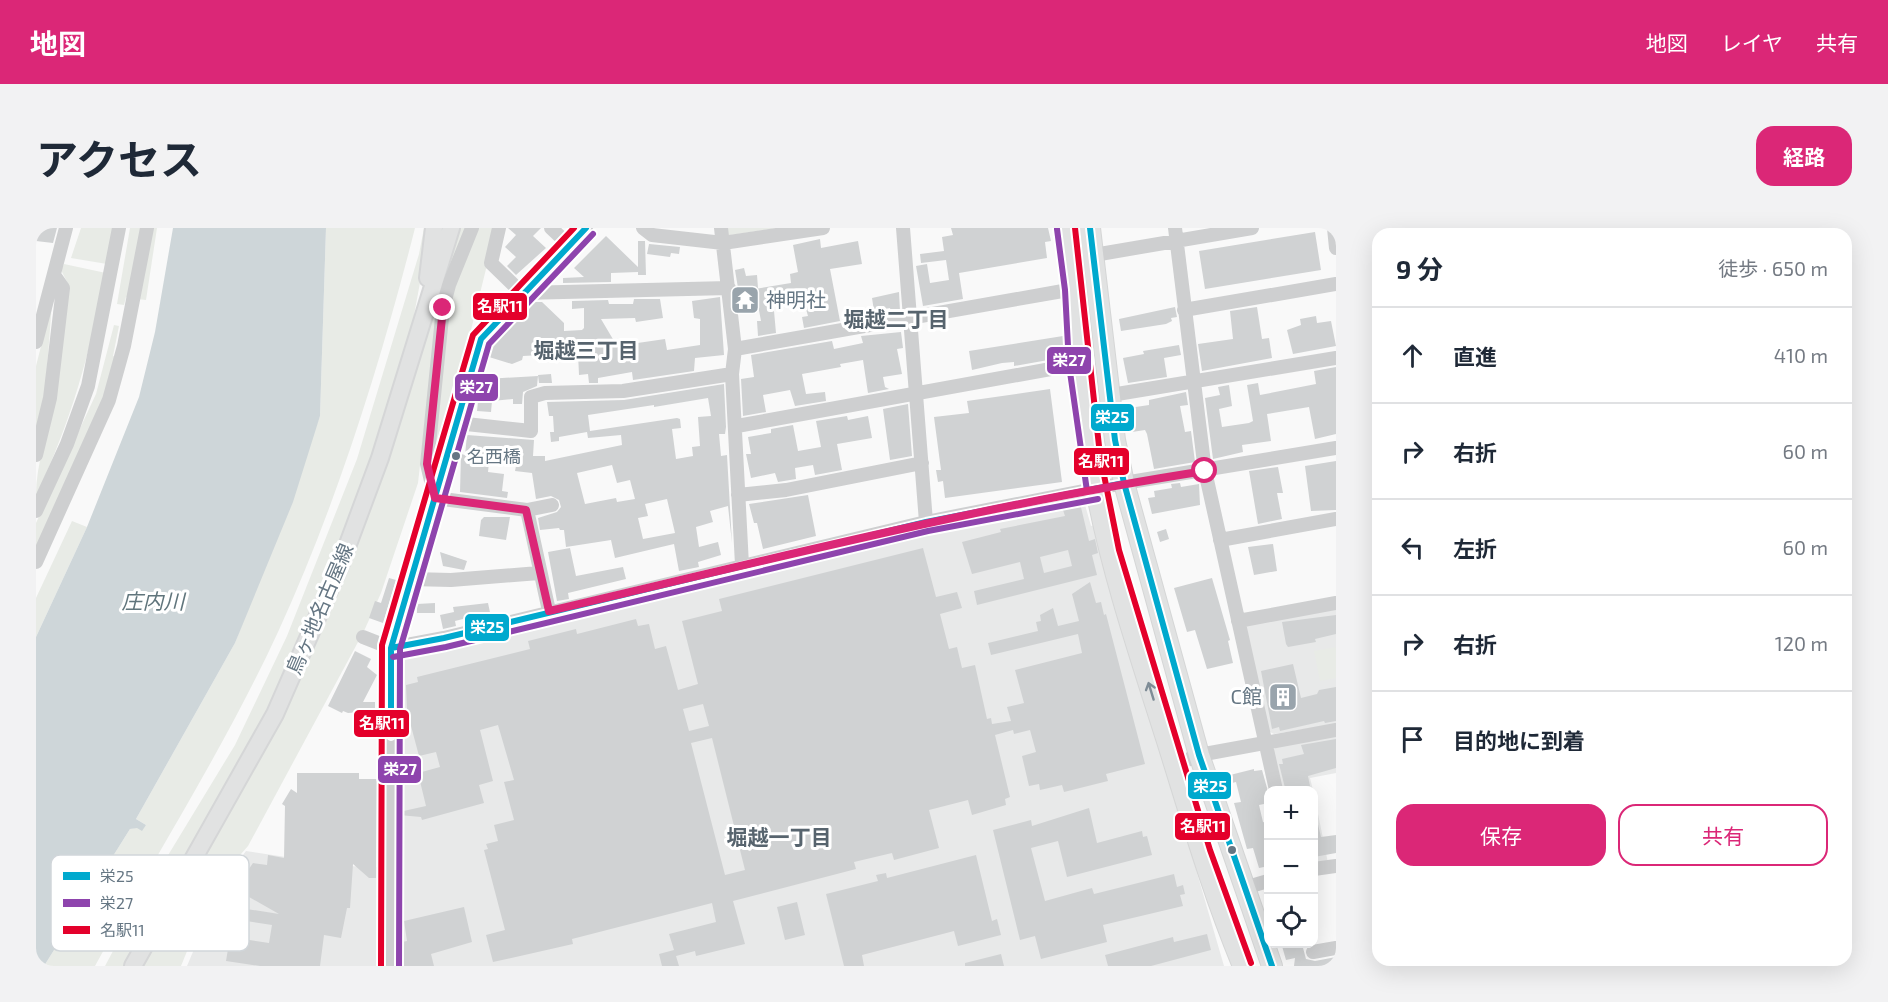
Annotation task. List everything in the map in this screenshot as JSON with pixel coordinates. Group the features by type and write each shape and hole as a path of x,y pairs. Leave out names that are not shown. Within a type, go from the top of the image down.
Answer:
{"highway":[{"path":"1066,228 1074,289 1078,364 1096,489 1125,606 1174,765 1243,966"},
{"path":"1090,228 1115,440 1124,483 1199,755 1272,966"}],"main road":[{"path":"427,300 428,262 434,228"},
{"name":"鳥ヶ地名古屋線","path":"196,855 275,714 362,511 427,300 441,282 451,228"},
{"name":"鳥ヶ地名古屋線","path":"133,966 141,951"}],"street":[{"path":"36,342 66,228"},
{"path":"36,511 67,444 87,386 120,228"},
{"path":"36,562 109,399 124,346 147,228"},
{"path":"435,498 427,464 443,308 441,282 472,228"},
{"path":"499,228 491,263 522,293 729,288"},
{"path":"551,228 569,245"},
{"path":"390,966 391,648 481,339 522,293 586,228"},
{"path":"643,228 652,235 723,243 823,228"},
{"path":"721,228 735,349 732,374 742,565"},
{"path":"903,228 926,522"},
{"path":"1094,255 1176,234 1252,228"},
{"path":"1334,228 1336,248"},
{"path":"1176,234 1205,471 1275,786"},
{"path":"36,455 50,398 63,288 54,275"},
{"path":"1184,310 1336,284"},
{"path":"735,349 1074,289"},
{"path":"1111,395 1336,358"},
{"path":"736,426 1078,364"},
{"path":"457,423 531,431 531,397 545,393 623,391 732,374"},
{"path":"363,637 391,648 444,638 926,522 1124,483 1336,448"},
{"path":"738,495 786,490 922,462"},
{"path":"435,498 526,510 552,505"},
{"path":"526,510 549,611"},
{"path":"1220,540 1336,519"},
{"path":"411,579 451,580 539,573"},
{"path":"1238,621 1336,603"},
{"path":"1174,765 1199,755 1336,729"},
{"path":"1318,868 1336,866"},
{"path":"1244,888 1264,882"},
{"path":"1312,948 1316,966"},
{"path":"1318,948 1336,948"}],"shaded area":[{"path":"81,228 114,228 107,264 71,258"},
{"path":"130,228 145,228 133,299 126,297 124,305 117,304"},
{"path":"148,228 157,228 146,300 137,299"},
{"path":"326,228 415,228 372,381 338,484 278,632 236,717 158,855 114,855 130,829 146,825 136,819 235,643 320,416"},
{"path":"424,228 430,228 406,359 356,509 272,703 186,855 168,855 235,745 287,636 357,459 419,254"},
{"path":"437,228 499,228 491,263 486,269 471,330 435,448 448,285 433,279"},
{"path":"723,228 778,228 724,236"},
{"path":"64,264 106,273 78,387 60,440 36,496 40,460 52,413 69,286 61,270"},
{"path":"52,303 45,394 36,433 36,366"},
{"path":"433,304 438,304 418,483 381,593 364,631 248,846 240,855 203,855 256,763"},
{"path":"114,325 119,326 113,356 119,358 107,398 36,553 36,523 96,394"},
{"path":"1083,498 1091,526 1096,525 1224,966 401,966 404,662 407,652 926,530"},
{"path":"72,521 87,527 36,637 36,598"},
{"path":"1336,608 1336,724 1274,734 1268,731 1244,627 1247,623"},
{"path":"1336,647 1336,678 1320,681 1314,651"},
{"path":"1336,736 1336,773 1310,778 1312,786 1281,786 1273,751 1277,745"},
{"path":"1318,814 1328,863 1318,865"},
{"path":"246,851 346,866 377,867 376,966 187,966 193,951 249,951 249,855 243,855"},
{"path":"53,951 103,951 95,966 44,966"},
{"path":"113,951 132,951 124,966 105,966"},
{"path":"148,951 187,951 181,966 139,966"}],"water":[{"name":"庄内川","path":"173,228 326,228 320,416 293,502 235,643 136,819 146,825 142,831 137,828 130,829 114,855 51,855 51,951 53,951 44,966 36,966 36,637 87,527 139,397 155,332"}],"building":[{"path":"36,228 57,228 53,243 36,241"},
{"path":"508,228 541,228 533,236 546,248 516,275 507,266 516,257 505,247 516,235"},
{"path":"951,228 1048,228 1051,241 1045,242 1047,258 959,273 963,299 923,306 916,266 927,264 930,283 949,280 946,260 921,263 920,254 944,251 942,237 953,235"},
{"path":"1315,232 1321,270 1205,289 1199,251"},
{"path":"606,236 638,267 638,241 645,241 646,275 638,275 638,272 611,273 611,282 563,283 563,278 584,277 574,268"},
{"path":"820,239 821,248 858,241 862,264 830,269 840,321 804,328 802,317 808,316 802,295 773,300 776,333 758,336 757,321 761,321 755,289 791,283 790,274 798,272 793,245"},
{"path":"649,244 680,247 679,254 671,253 670,257 647,254"},
{"path":"744,268 746,276 757,275 758,288 741,291 740,287 738,288 735,270"},
{"path":"899,292 900,311 891,312 890,308 874,311 872,298"},
{"path":"720,297 724,355 695,358 694,371 633,380 632,372 598,378 598,383 589,383 588,374 579,375 578,353 523,356 522,360 512,364 489,357 492,345 535,302 542,302 564,323 564,331 584,328 584,308 572,309 572,301 608,300 609,304 633,304 634,299 660,299 663,318 636,322 635,318 601,319 617,346 665,339 667,350 700,345 700,319 694,318 692,301"},
{"path":"1175,307 1177,317 1171,318 1172,321 1166,324 1121,331 1119,319"},
{"path":"1257,307 1262,339 1269,338 1272,358 1202,371 1198,344 1233,339 1230,311"},
{"path":"1316,316 1317,323 1331,321 1336,346 1293,354 1287,330 1301,325 1300,319"},
{"path":"901,332 903,348 897,349 902,374 883,377 885,387 889,389 868,393 863,360 840,364 841,367 802,374 806,394 825,392 826,401 795,406 790,390 763,395 766,412 743,416 741,379 754,377 751,355 832,341 834,349 863,343 861,336"},
{"path":"1063,336 1065,357 1014,366 1014,362 1002,363 972,370 969,351"},
{"path":"1179,345 1181,355 1164,358 1167,377 1128,383 1123,358 1144,354 1143,351"},
{"path":"1336,367 1336,434 1315,439 1309,407 1267,414 1271,441 1242,445 1243,452 1213,459 1205,398 1220,395 1218,387 1229,385 1232,406 1219,409 1222,427 1249,423 1253,421 1247,385 1258,383 1260,395 1316,384 1314,371"},
{"path":"551,374 552,383 539,383 538,375"},
{"path":"538,376 537,386 523,392 522,404 513,404 513,399 492,401 491,412 477,411 479,393 487,394 486,379"},
{"path":"724,384 726,427 725,434 719,434 721,456 727,455 732,543 728,506 710,511 713,522 696,527 699,547 718,542 721,555 698,562 699,567 679,571 674,544 615,558 611,540 566,547 564,530 559,528 540,530 538,518 557,512 561,507 559,500 551,496 536,499 532,473 515,471 518,456 490,453 488,472 504,474 502,491 508,492 507,498 460,492 461,454 465,455 467,435 534,440 533,456 545,456 545,461 622,445 621,435 588,438 587,432 559,437 559,441 551,442 550,432 554,432 553,416 549,416 547,402 624,400","holes":["708,398 711,416 698,417 700,446 692,447 693,456 676,459 672,429 681,428 680,419 677,418 590,431 588,415","612,465 617,483 630,480 635,499 617,502 616,498 585,504 577,473","667,499 675,533 643,539 638,518 648,516 645,504"]},
{"path":"1050,389 1062,482 945,498 943,481 938,482 936,470 941,470 934,417 969,413 967,401"},
{"path":"1186,392 1188,405 1180,406 1185,432 1191,431 1195,462 1154,469 1147,434 1145,430 1132,432 1129,408 1149,405 1149,400"},
{"path":"908,404 912,456 890,460 883,409"},
{"path":"847,416 848,420 868,416 872,438 837,444 842,470 815,475 813,465 795,468 796,479 778,482 775,473 751,478 746,454 751,454 748,437 771,433 771,429 793,425 798,451 821,447 816,421"},
{"path":"1336,461 1336,510 1311,511 1305,466"},
{"path":"1278,467 1283,493 1277,493 1282,519 1258,524 1249,471"},
{"path":"1180,483 1181,487 1199,484 1200,505 1152,514 1148,498 1155,497 1154,491 1172,488 1171,484"},
{"path":"808,495 816,536 763,549 757,523 754,523 749,504"},
{"path":"1080,503 1089,541 1095,539 1098,553 1092,555 1097,575 977,605 974,591 1024,579 1020,562 972,574 962,542 1001,532 1000,529 1065,516 1062,507","holes":["1068,550 1072,566 1044,573 1040,557"]},
{"path":"484,517 510,517 506,540 479,536 481,520"},
{"path":"1166,529 1169,539 1160,542 1157,532"},
{"path":"1273,544 1277,571 1254,575 1248,547"},
{"path":"570,548 576,576 623,567 626,579 568,593 569,599 557,601 548,552"},
{"path":"923,548 936,597 957,592 962,608 940,614 949,649 957,647 962,668 975,665 987,719 991,718 992,724 1011,721 1007,707 1024,703 1015,670 1082,653 1078,634 991,655 988,643 1038,631 1036,622 1041,621 1040,615 1053,608 1058,626 1079,621 1072,594 1090,582 1096,603 1101,602 1104,615 1106,614 1145,764 1106,774 1108,781 1064,792 1062,785 1040,790 1039,784 1029,786 1022,756 1036,752 1030,730 1014,734 1013,730 995,735 1010,797 1005,799 1006,805 972,815 968,800 929,810 939,848 894,860 892,853 854,862 856,869 733,901 745,944 696,956 695,951 676,956 679,966 662,966 659,954 674,950 669,934 716,922 712,903 572,939 573,944 493,962 486,935 505,930 484,850 488,849 486,844 498,841 494,825 514,820 504,782 514,780 498,725 480,730 493,781 479,785 484,803 422,820 421,817 399,815 399,812 426,806 418,773 440,767 436,752 419,756 407,711 406,685 418,682 417,677 530,649 528,641 576,629 577,634 636,619 638,626 649,624 655,649 666,646 678,690 698,684 682,621 722,611 719,599","holes":["703,704 709,726 689,731 683,709","712,738 745,870 725,875 691,743"]},
{"path":"440,552 467,561 464,570 443,566"},
{"path":"389,578 396,580 383,623 369,618 375,601 381,603"},
{"path":"1212,578 1230,640 1228,641 1233,663 1207,669 1195,630 1187,632 1174,588"},
{"path":"435,603 435,613 417,613 417,604"},
{"path":"488,603 491,617 478,620 471,617 455,621 456,626 443,629 440,615 454,612 453,607"},
{"path":"1336,615 1336,634 1315,639 1316,642 1288,647 1286,644 1282,622"},
{"path":"355,651 371,659 367,667 377,675 363,702 375,702 375,711 348,713 343,711 342,713 328,706"},
{"name":"C館","path":"1293,664 1301,698 1317,694 1319,690 1336,687 1336,721 1325,723 1324,721 1280,731 1279,727 1272,729 1261,671"},
{"path":"1336,739 1336,768 1308,776 1310,786 1284,786 1279,764 1283,764 1282,759 1304,754 1301,745"},
{"path":"1254,769 1254,771 1262,770 1266,786 1264,786 1264,804 1259,805 1264,822 1264,867 1259,868 1253,848 1247,849 1234,803 1241,802 1236,782 1228,784 1226,776"},
{"path":"297,773 359,773 359,779 377,779 376,878 369,878 353,864 350,908 347,908 341,938 324,935 320,966 260,966 226,961 228,951 249,951 249,940 269,943 272,925 249,921 249,909 279,914 249,897 249,869 253,863 267,865 268,855 284,858 285,806 282,804 291,789 297,793"},
{"path":"1089,808 1097,843 1142,831 1143,837 1147,836 1152,855 1067,877 1058,841 1031,848 1045,901 1092,888 1094,894 1174,874 1177,887 1183,885 1185,894 1180,895 1183,906 1103,925 1107,942 1041,959 1035,936 1020,940 993,830 1031,820 1032,826"},
{"path":"1318,824 1321,837 1336,835 1336,853 1318,856"},
{"path":"976,855 992,921 997,919 1001,935 958,946 954,931 862,955 864,966 844,966 826,894 878,881 876,875 886,873 887,878"},
{"path":"797,902 805,935 785,940 777,907"},
{"path":"464,907 472,942 431,954 434,966 404,966 402,942 407,941 404,921"},
{"path":"1207,934 1211,950 1151,966 1108,966 1105,955 1173,937 1174,942"},
{"path":"1283,948 1303,948 1306,959 1315,961 1336,957 1336,966 1294,966 1295,958 1286,960"},
{"path":"1001,954 1004,966 965,966 965,963"}],"transit line":[{"name":"名駅11","path":"381,966 382,645 473,335 574,228"},
{"name":"栄25","path":"391,736 391,648 481,339 586,228"},
{"name":"名駅11","path":"1075,228 1100,455 1119,550 1210,850 1251,963"},
{"name":"栄25","path":"1090,228 1115,440 1124,483 1199,755 1272,966"},
{"name":"栄27","path":"1057,229 1065,290 1069,365 1087,491"},
{"name":"栄27","path":"399,966 400,649 489,344 593,234"},
{"name":"栄25","path":"391,648 444,638 926,522 1124,483"},
{"name":"栄27","path":"393,657 446,647 928,531 1098,499"}],"place":[{"name":"神明社","path":"745,300"},
{"name":"名西橋","path":"456,456"},
{"name":"C館","path":"1283,697"}],"district":[{"name":"堀越二丁目","path":"896,320"},
{"name":"堀越三丁目","path":"586,351"},
{"name":"堀越一丁目","path":"779,838"}],"route":[{"path":"443,308 427,464 435,498 526,510 549,611 926,522 1124,483 1205,471"}]}
